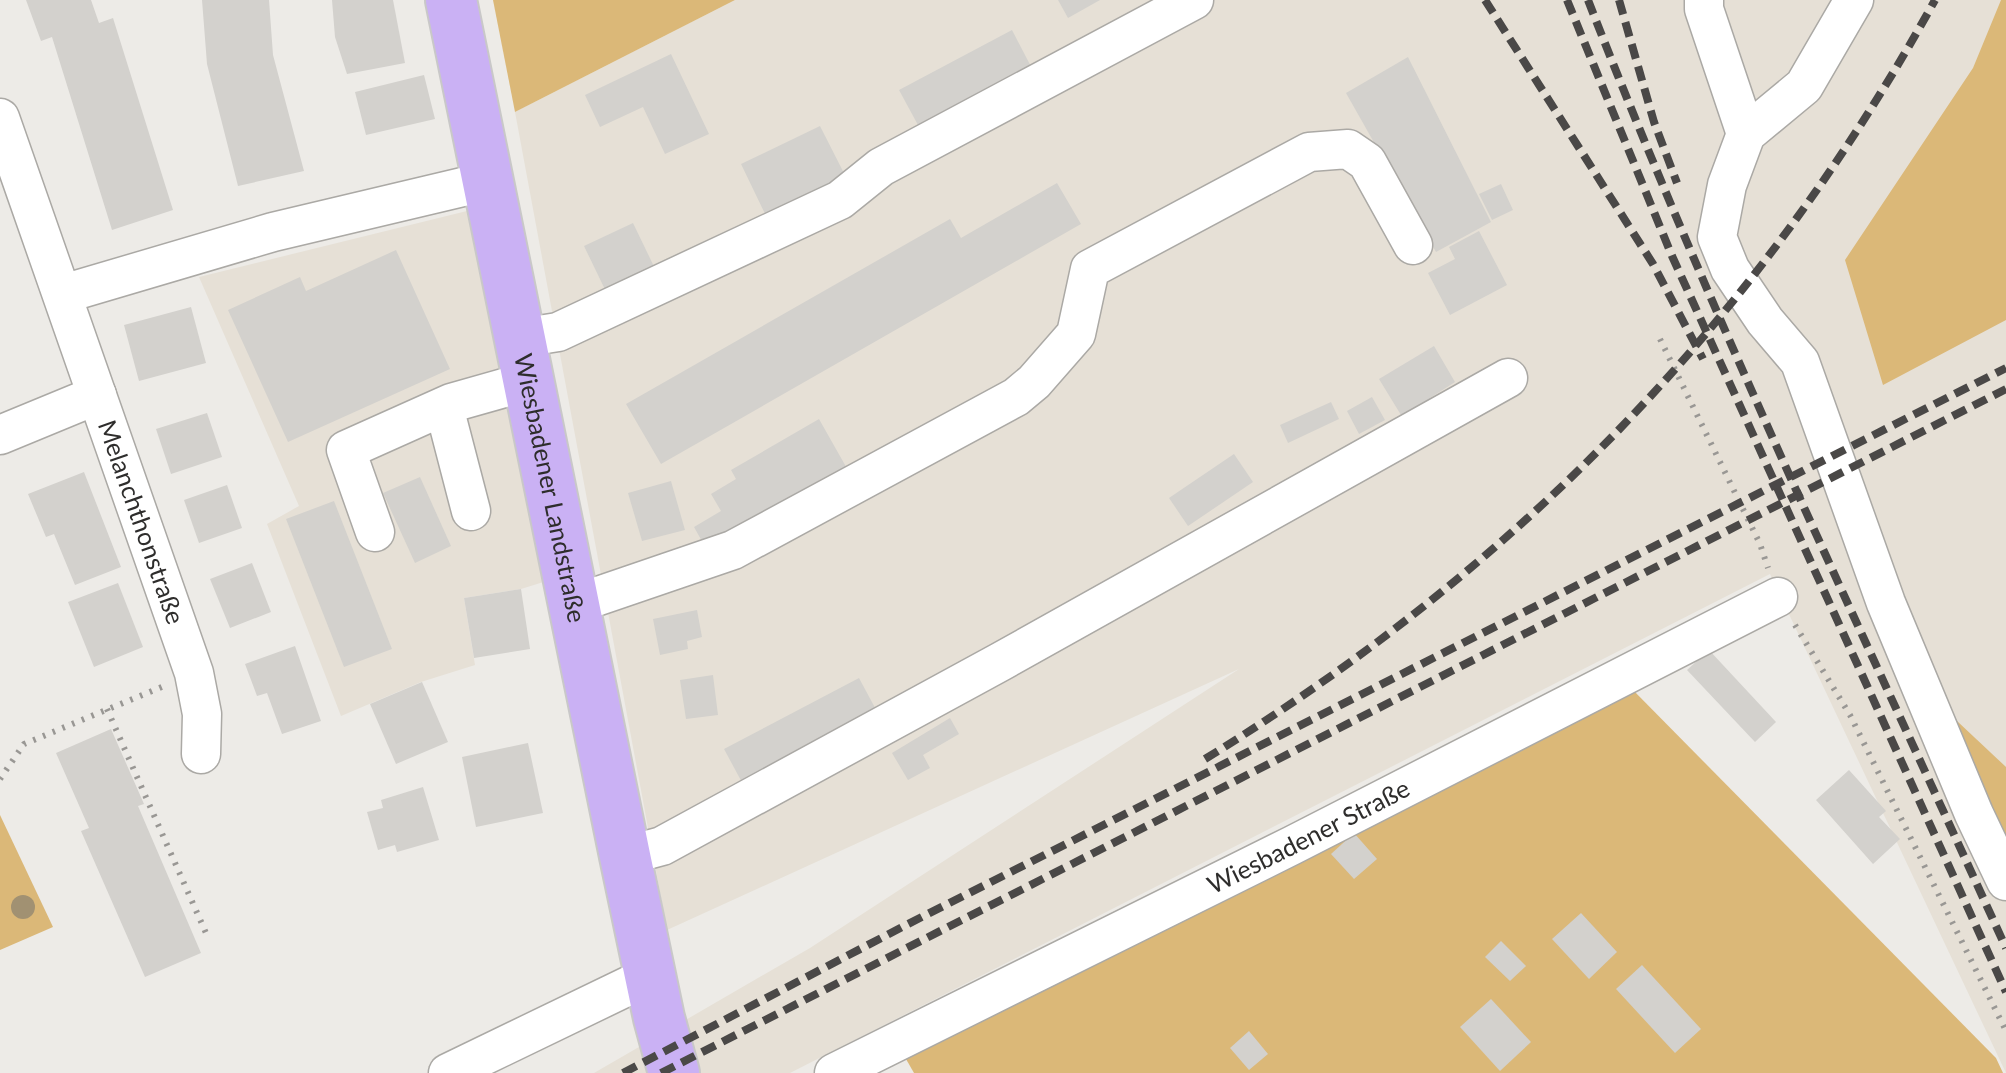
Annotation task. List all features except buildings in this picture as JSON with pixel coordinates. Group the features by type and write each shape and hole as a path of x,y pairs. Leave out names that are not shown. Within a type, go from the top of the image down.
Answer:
{"main road":[{"name":"Wiesbadener Landstraße","path":"451,0 655,997"},
{"path":"655,997 674,1073"}],"street":[{"path":"376,532 346,450 444,407 525,360 558,332 840,200 882,167 1194,0"},
{"path":"1704,0 1746,134"},
{"path":"1854,0 1804,86 1746,134 1727,184 1717,237 1730,269 1765,321 1800,362 1886,602 2006,881"},
{"name":"Melanchthonstraße","path":"0,118 194,674 202,714 201,754"},
{"path":"575,604 732,550 1016,397 1076,334 1090,270 1309,152 1348,150 1368,162 1413,245"},
{"path":"63,294 273,232 488,181"},
{"path":"625,856 662,846 1508,378"},
{"path":"0,435 97,395"},
{"path":"444,407 471,511"},
{"name":"Wiesbadener Straße","path":"834,1073 1778,597"},
{"path":"448,1073 655,997"}],"path":[{"path":"1660,338 1760,544"},
{"path":"1778,597 1850,715 2006,1032"},
{"path":"0,779 24,744 194,674"},
{"path":"107,709 206,933"}],"shaded area":[{"path":"493,0 735,0 515,112"},
{"path":"735,0 2006,0 2006,1073 1770,574 790,1073 594,1073 810,948 1239,669 667,930 515,112"},
{"path":"2001,0 2006,0 2006,320 1883,385 1845,260 1973,68"},
{"path":"471,210 553,579 521,589 464,598 475,665 421,682 341,716 267,524 299,506 199,277"},
{"path":"1631,688 1996,1058 2003,1073 914,1073 906,1059"},
{"path":"1925,691 2006,767 2006,866"},
{"path":"0,815 53,927 0,950"}],"railway":[{"path":"1485,0 1653,264 1703,359"},
{"path":"1567,0 1672,256 2006,992"},
{"path":"1588,0 1737,359 2006,948"},
{"path":"1619,0 1654,122 1677,183"},
{"path":"1205,759 1318,685 1426,605 1526,519 1621,428 1709,330 1790,227 1866,117 1935,0"},
{"path":"623,1073 908,924 2006,368"},
{"path":"661,1073 2006,389"}]}
